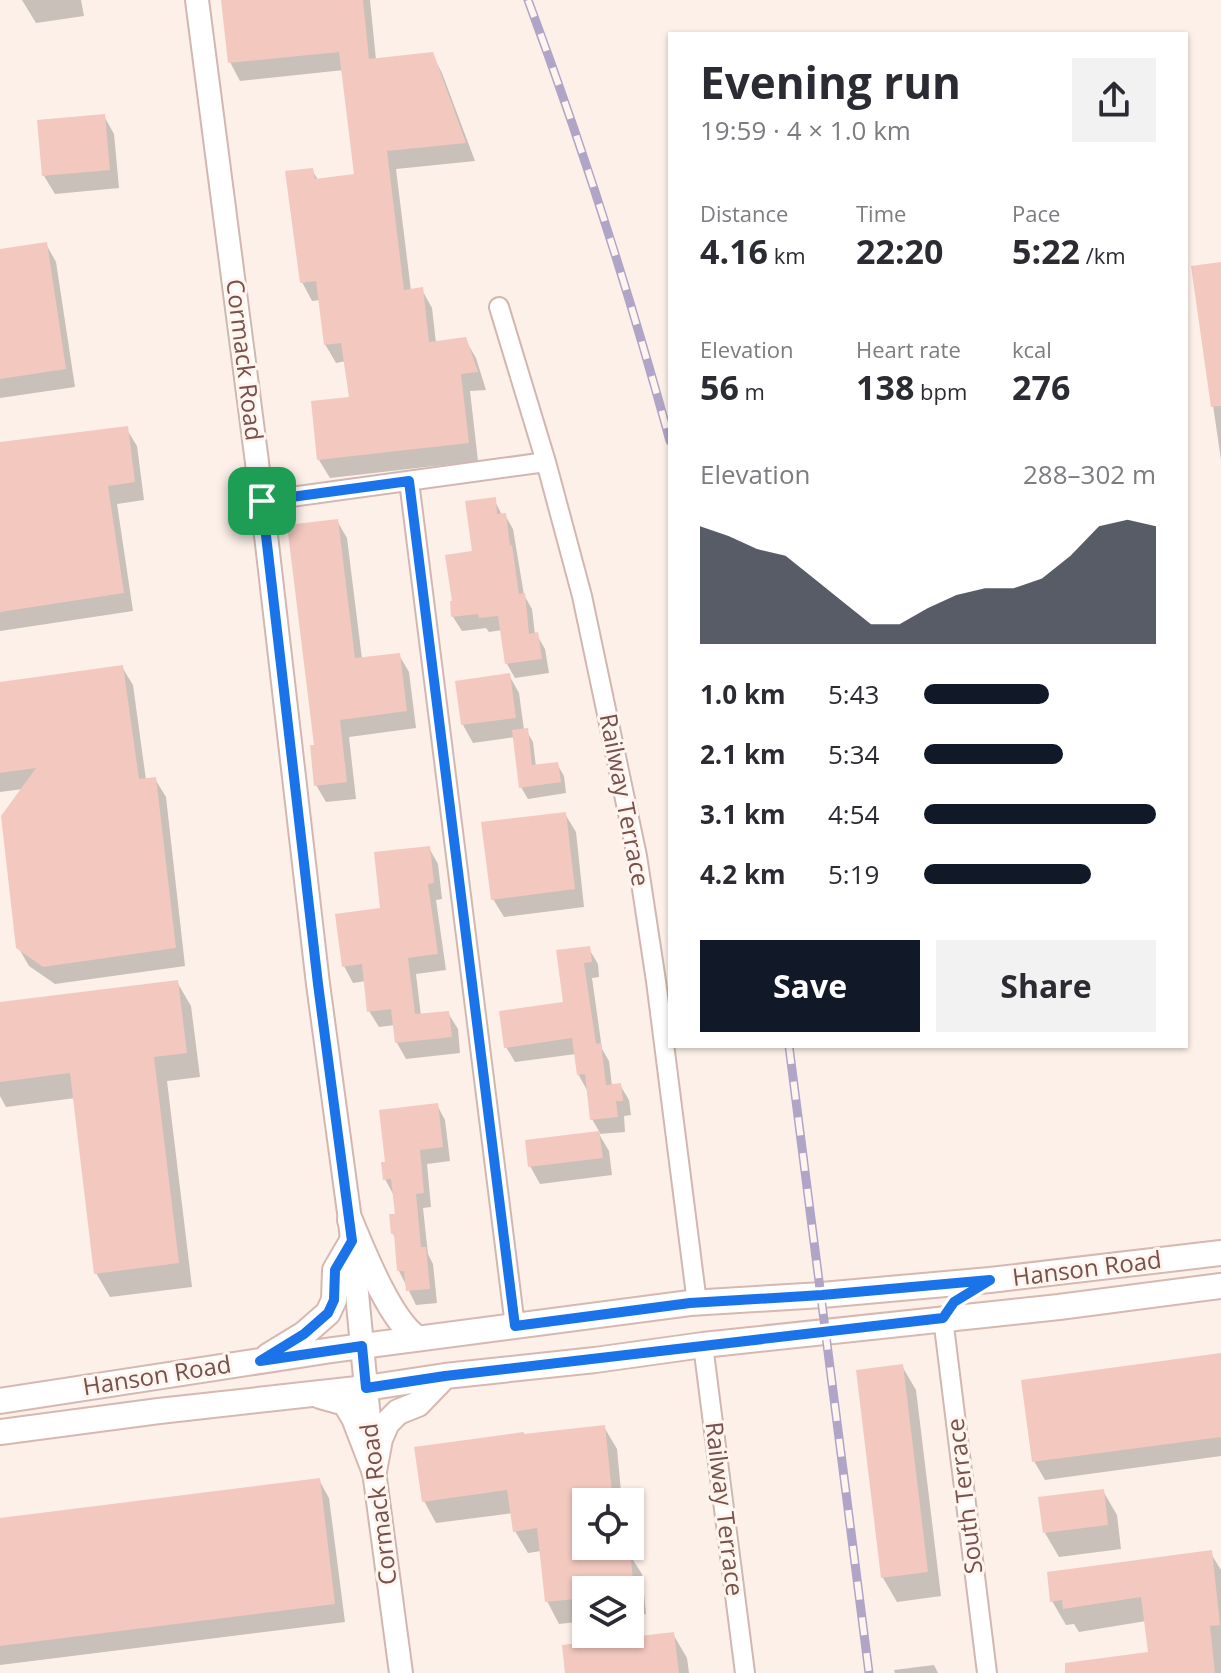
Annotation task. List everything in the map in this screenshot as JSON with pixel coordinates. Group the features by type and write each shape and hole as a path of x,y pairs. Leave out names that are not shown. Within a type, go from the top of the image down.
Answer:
{"main road":[{"path":"351,1231 399,1318 410,1334 417,1338"},
{"path":"260,1361 304,1334 328,1313 334,1300 335,1270 351,1231"},
{"name":"Hanson Road","path":"0,1401 417,1338 697,1303 990,1280 1221,1253"},
{"path":"943,1318 954,1302 990,1280"},
{"name":"Hanson Road","path":"0,1432 703,1345 1059,1307 1221,1286"},
{"path":"374,1471 380,1439 387,1423 398,1412 418,1404 445,1376"},
{"path":"297,1395 345,1403 374,1471"}],"street":[{"name":"Cormack Road","path":"197,0 262,501 318,984 351,1231 374,1471 401,1673"},
{"name":"Railway Terrace","path":"499,307 582,596 637,856 697,1303"},
{"path":"262,501 546,462"},
{"path":"409,481 515,1326"},
{"name":"South Terrace","path":"943,1318 987,1673"},
{"name":"Railway Terrace","path":"703,1345 745,1673"}],"building":[{"path":"221,0 363,0 369,59 433,52 466,143 387,151 404,290 423,287 429,342 466,337 478,372 461,374 469,443 317,460 311,401 349,397 341,343 324,345 316,281 300,283 285,171 313,168 315,179 354,174 339,52 228,63"},
{"path":"105,114 110,170 42,176 37,120"},
{"path":"47,242 66,369 0,379 0,249"},
{"path":"1221,262 1221,406 1211,407 1191,266"},
{"path":"128,426 135,482 108,486 124,593 0,612 0,442"},
{"path":"496,497 497,514 506,513 519,594 525,593 529,634 538,632 542,659 505,664 498,616 479,618 478,614 451,617 452,601 445,555 472,551 465,501"},
{"path":"338,519 355,658 400,653 407,711 340,720 347,782 314,786 310,745 314,745 287,525"},
{"path":"123,665 139,779 156,777 176,948 43,967 16,948 1,816 36,768 0,773 0,682"},
{"path":"510,673 516,718 461,725 455,681"},
{"path":"528,728 532,765 558,762 561,782 519,788 512,730"},
{"path":"566,812 575,889 491,900 481,822"},
{"path":"430,846 434,883 428,884 438,954 408,958 415,1014 449,1011 452,1037 395,1043 391,1009 367,1012 362,964 342,967 335,914 380,908 374,852"},
{"path":"590,946 592,962 584,963 596,1044 601,1043 606,1085 621,1083 623,1101 616,1101 618,1117 590,1120 585,1074 577,1075 572,1038 504,1048 499,1011 563,1002 556,950"},
{"path":"178,980 187,1053 154,1057 179,1263 94,1274 70,1073 0,1082 0,1002"},
{"path":"438,1103 443,1147 420,1150 424,1193 416,1194 421,1247 426,1247 430,1289 406,1291 404,1271 397,1271 394,1234 391,1234 389,1214 395,1214 391,1179 383,1180 381,1162 385,1162 379,1110"},
{"path":"599,1131 603,1158 528,1167 525,1140"},
{"path":"1221,1353 1221,1437 1032,1462 1021,1380"},
{"path":"903,1364 928,1572 881,1578 856,1370"},
{"path":"605,1425 612,1488 572,1488 572,1560 631,1560 633,1576 572,1576 572,1599 545,1602 537,1528 513,1532 507,1490 422,1502 414,1447"},
{"path":"320,1478 335,1604 0,1646 0,1518"},
{"path":"1104,1489 1108,1525 1043,1533 1038,1497"},
{"path":"1212,1550 1220,1625 1210,1626 1215,1673 1065,1673 1065,1663 1148,1652 1141,1597 1063,1609 1062,1600 1050,1602 1047,1572"},
{"path":"674,1632 679,1673 565,1673 562,1645 572,1644 572,1648 644,1648 644,1635"}],"railway":[{"path":"528,0 604,219 668,434"},
{"path":"789,1048 869,1673"}],"route":[{"path":"409,481 515,1326 690,1303 990,1280 954,1302 943,1318 366,1388 362,1346 260,1361 304,1334 328,1313 334,1300 335,1270 352,1241 318,984 262,501 409,481"}]}
